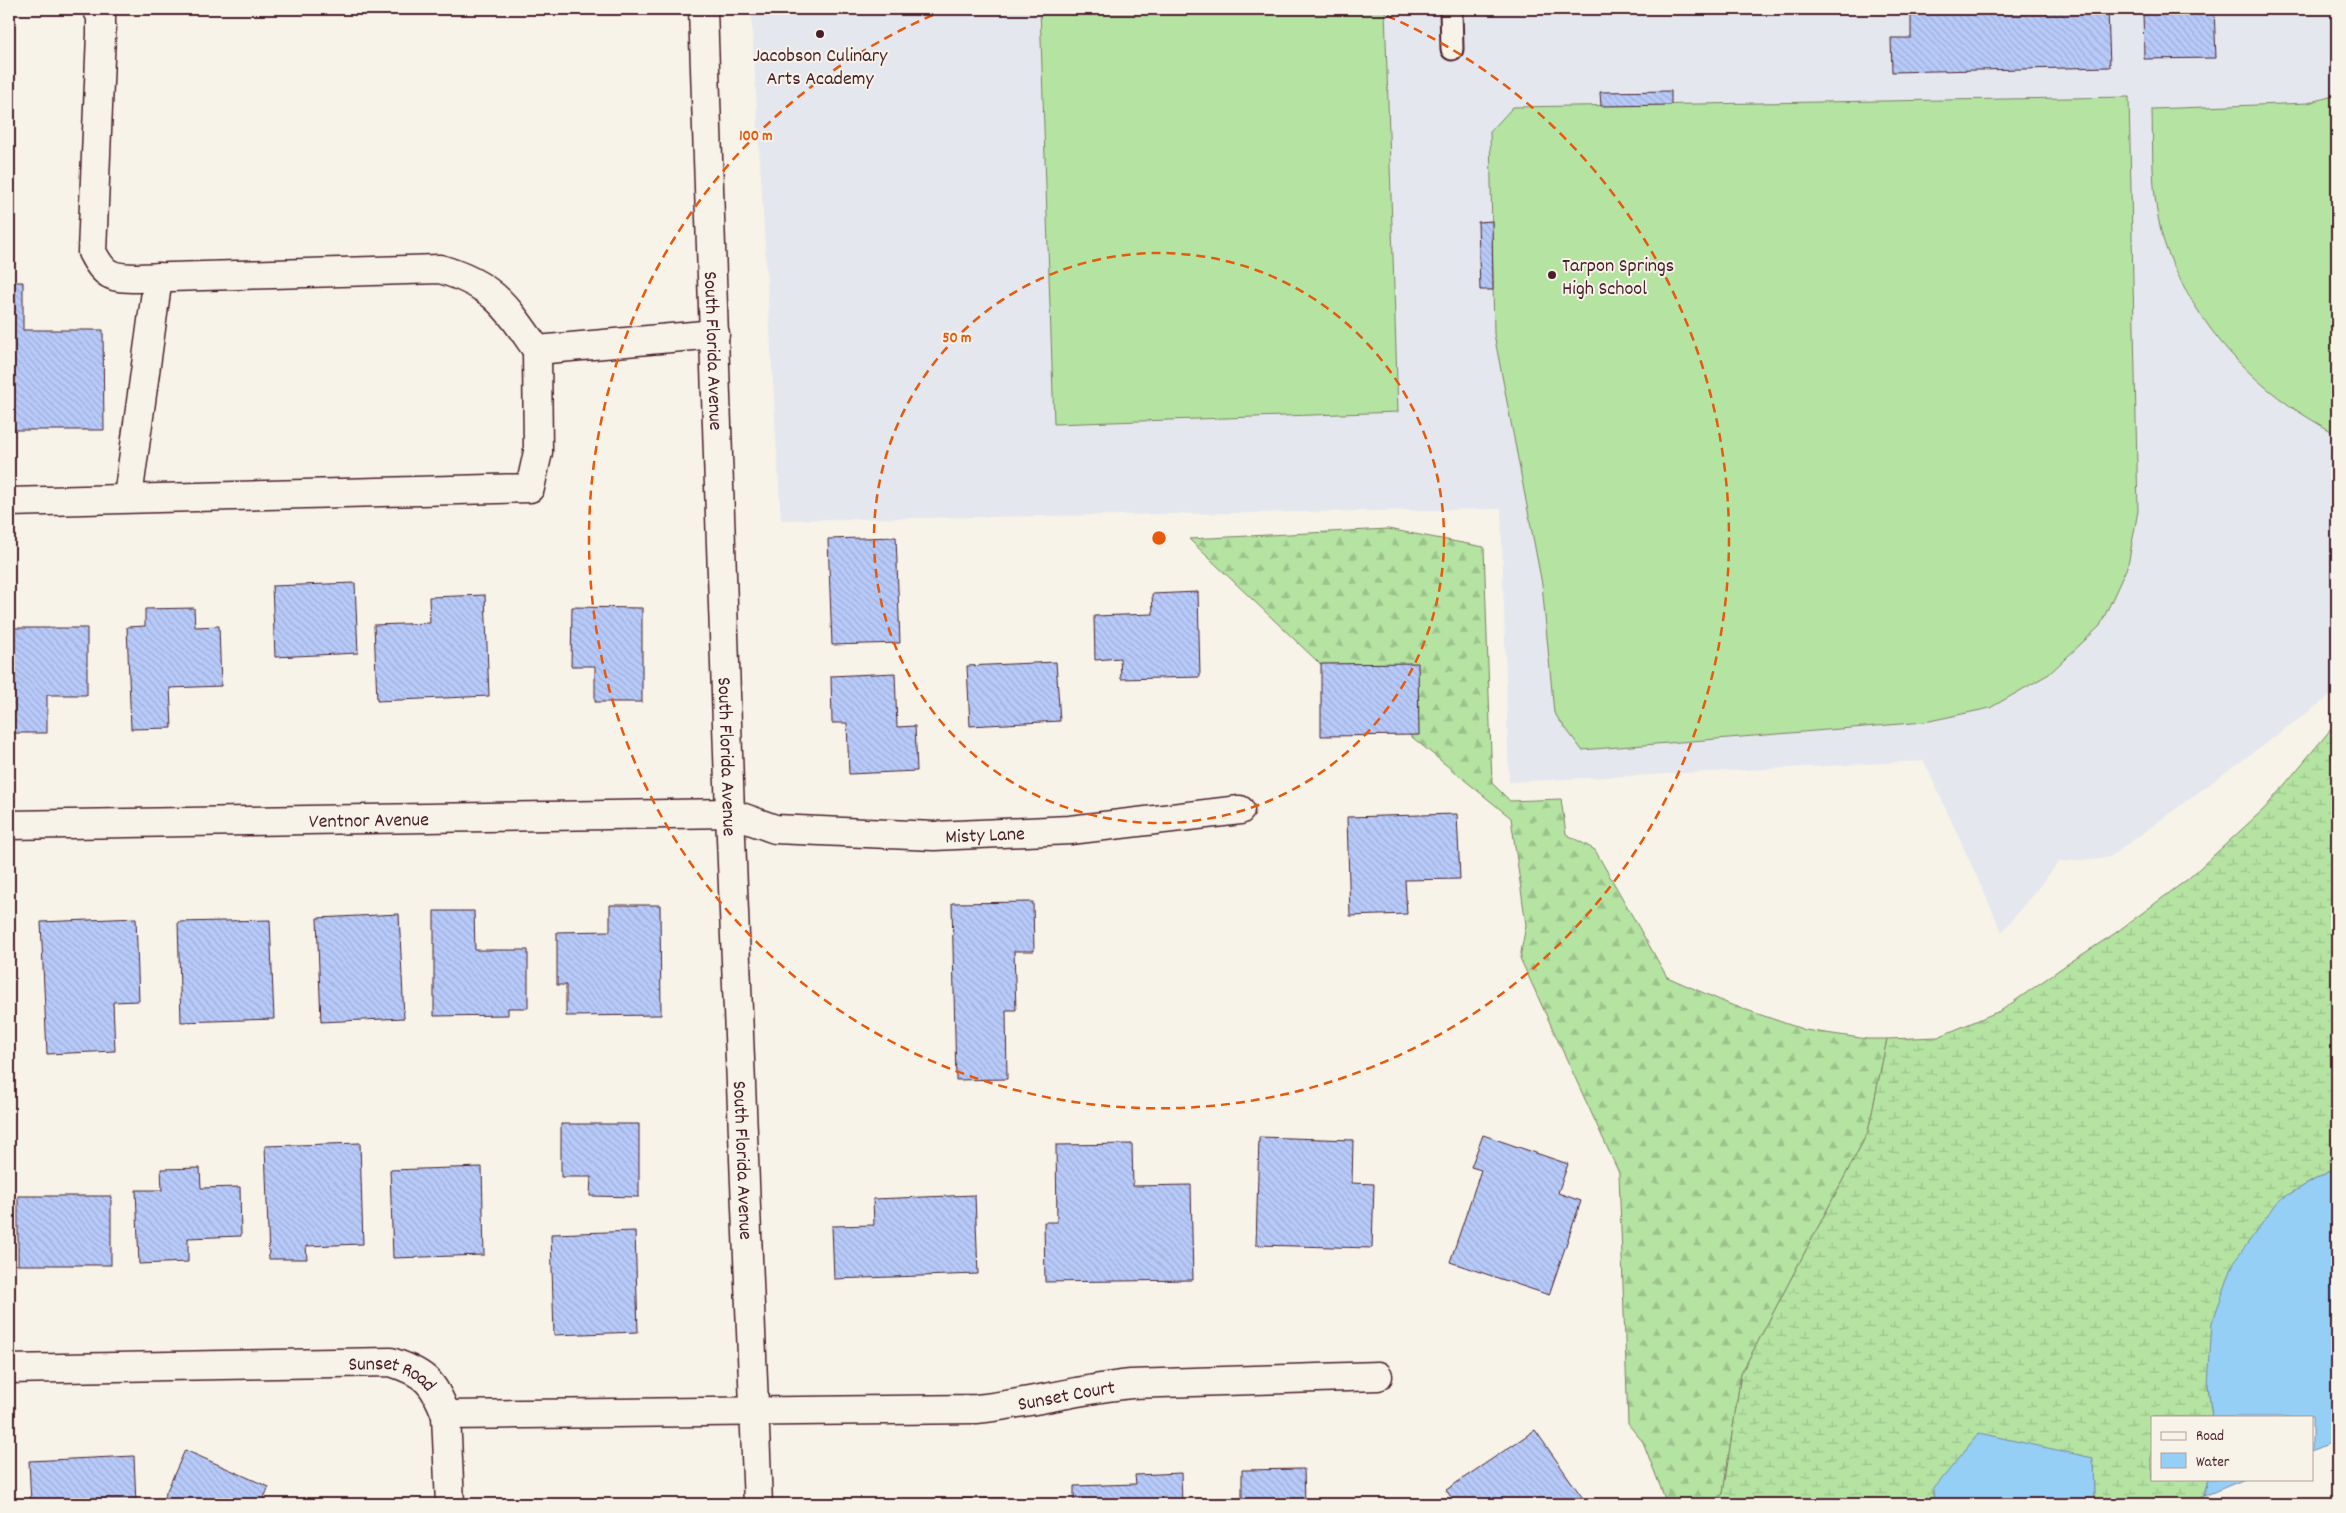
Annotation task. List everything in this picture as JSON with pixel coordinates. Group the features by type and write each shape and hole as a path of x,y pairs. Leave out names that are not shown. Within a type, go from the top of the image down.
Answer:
{"street":[{"path":"9,502 128,497 530,488 538,452 537,350 496,296 468,278 440,269 114,278 99,266 92,252 101,34 101,16 97,9"},
{"name":"South Florida Avenue","path":"702,9 715,334 730,813 758,1504"},
{"path":"128,497 158,277"},
{"path":"537,350 715,334"},
{"name":"Misty Lane","path":"730,813 775,829 934,836 1070,830 1240,810"},
{"name":"Ventnor Avenue","path":"9,825 730,813"},
{"name":"Sunset Road","path":"9,1369 391,1362 412,1369 426,1379 438,1393 446,1415 755,1410"},
{"name":"Sunset Court","path":"755,1410 976,1409 1029,1402 1106,1386 1378,1376"},
{"path":"446,1415 450,1504"}],"lane":[{"path":"1451,9 1452,49"}],"shaded area":[{"name":"Tarpon Springs High School","path":"751,9 2337,9 2337,682 2330,696 2110,857 2059,862 2002,932 1924,761 1509,782 1501,509 781,520"}],"green space":[{"path":"1040,9 1385,9 1398,412 1054,424"},
{"path":"2337,95 2337,434 2289,405 2248,371 2212,330 2182,283 2166,249 2157,213 2153,168 2152,109 2308,103"},
{"path":"2129,97 2138,511 2128,565 2100,626 2049,674 1990,708 1925,722 1582,750 1554,713 1542,584 1494,334 1490,132 1513,107"},
{"path":"1388,529 1484,547 1492,783 1510,801 1561,799 1566,834 1595,850 1667,977 1729,1004 1805,1030 1867,1039 1887,1039 1868,1132 1741,1374 1723,1494 1710,1504 1667,1504 1643,1442 1628,1424 1619,1173 1520,958 1526,925 1511,818 1396,724 1339,682 1189,539"},
{"path":"2337,722 2337,1167 2279,1200 2208,1385 2212,1416 2151,1416 2151,1480 2208,1480 2204,1496 2191,1504 2094,1504 2093,1458 1933,1490 1934,1504 1710,1504 1723,1494 1741,1374 1868,1132 1887,1039 1938,1037 2002,1010 2114,934 2188,879 2265,808"}],"water":[{"path":"2337,1167 2337,1440 2314,1450 2314,1416 2212,1416 2208,1385 2212,1323 2234,1262 2279,1200"},
{"path":"1979,1433 2093,1458 2094,1504 1934,1504 1933,1490"},
{"path":"2208,1480 2243,1480 2204,1496"}],"building":[{"path":"1911,9 2108,9 2110,67 1892,72 1891,38 1911,38"},
{"path":"2143,9 2214,9 2216,58 2144,59"},
{"path":"1671,91 1671,105 1601,106 1600,92"},
{"path":"1492,221 1493,290 1480,290 1478,222"},
{"path":"9,282 23,282 23,330 103,330 104,430 9,430"},
{"path":"896,537 900,643 832,645 828,539"},
{"path":"355,583 358,653 275,657 272,586"},
{"path":"1198,592 1200,677 1121,679 1120,658 1095,660 1094,616 1153,614 1152,594"},
{"path":"485,595 489,696 377,701 374,625 430,623 429,597"},
{"path":"572,607 642,608 642,702 595,702 595,666 571,666"},
{"path":"194,608 195,627 219,626 221,686 170,688 172,728 131,729 127,627 145,626 145,609"},
{"path":"9,628 87,628 87,695 47,695 47,733 9,733"},
{"path":"1056,662 1060,721 970,726 967,666"},
{"path":"1418,663 1419,735 1321,736 1321,664"},
{"path":"895,673 897,727 915,726 917,771 849,774 847,723 832,723 831,676"},
{"path":"1457,814 1460,879 1405,880 1407,914 1350,916 1347,817"},
{"path":"1033,902 1034,951 1014,951 1016,1010 1006,1010 1007,1079 956,1080 952,903"},
{"path":"610,905 660,905 661,1015 566,1016 566,985 557,985 557,932 610,931"},
{"path":"434,911 474,911 475,950 528,950 528,1008 508,1008 508,1015 434,1016"},
{"path":"399,914 404,1018 321,1022 317,918"},
{"path":"136,918 139,1001 113,1002 115,1051 47,1054 41,922"},
{"path":"270,920 274,1019 181,1022 178,922"},
{"path":"561,1124 639,1124 639,1197 590,1196 591,1177 561,1177"},
{"path":"1483,1135 1568,1164 1558,1193 1581,1201 1549,1295 1450,1262 1481,1170 1471,1167"},
{"path":"1259,1137 1353,1140 1352,1183 1374,1184 1372,1248 1256,1245"},
{"path":"360,1143 363,1244 306,1246 307,1259 269,1259 265,1146"},
{"path":"1132,1144 1133,1186 1191,1185 1193,1280 1045,1282 1044,1222 1057,1222 1056,1145"},
{"path":"482,1167 484,1255 393,1258 390,1170"},
{"path":"200,1168 201,1188 240,1187 241,1236 188,1238 188,1262 139,1264 136,1190 162,1190 161,1169"},
{"path":"975,1195 978,1274 834,1279 832,1226 874,1225 873,1199"},
{"path":"18,1196 111,1196 111,1265 18,1265"},
{"path":"635,1231 638,1332 554,1335 551,1234"},
{"path":"1535,1430 1587,1504 1456,1504 1446,1490"},
{"path":"185,1450 269,1487 261,1504 161,1504"},
{"path":"134,1456 136,1504 31,1504 29,1461"},
{"path":"1304,1469 1305,1504 1242,1504 1242,1470"},
{"path":"1181,1473 1182,1504 1074,1504 1074,1486 1136,1484 1135,1475"},
{"path":"1004,1498 1004,1504 880,1504 879,1500"},
{"path":"640,1502 641,1504 557,1504"}],"place":[{"name":"Jacobson Culinary Arts Academy","path":"820,34"},
{"name":"Tarpon Springs High School","path":"1552,275"}]}
